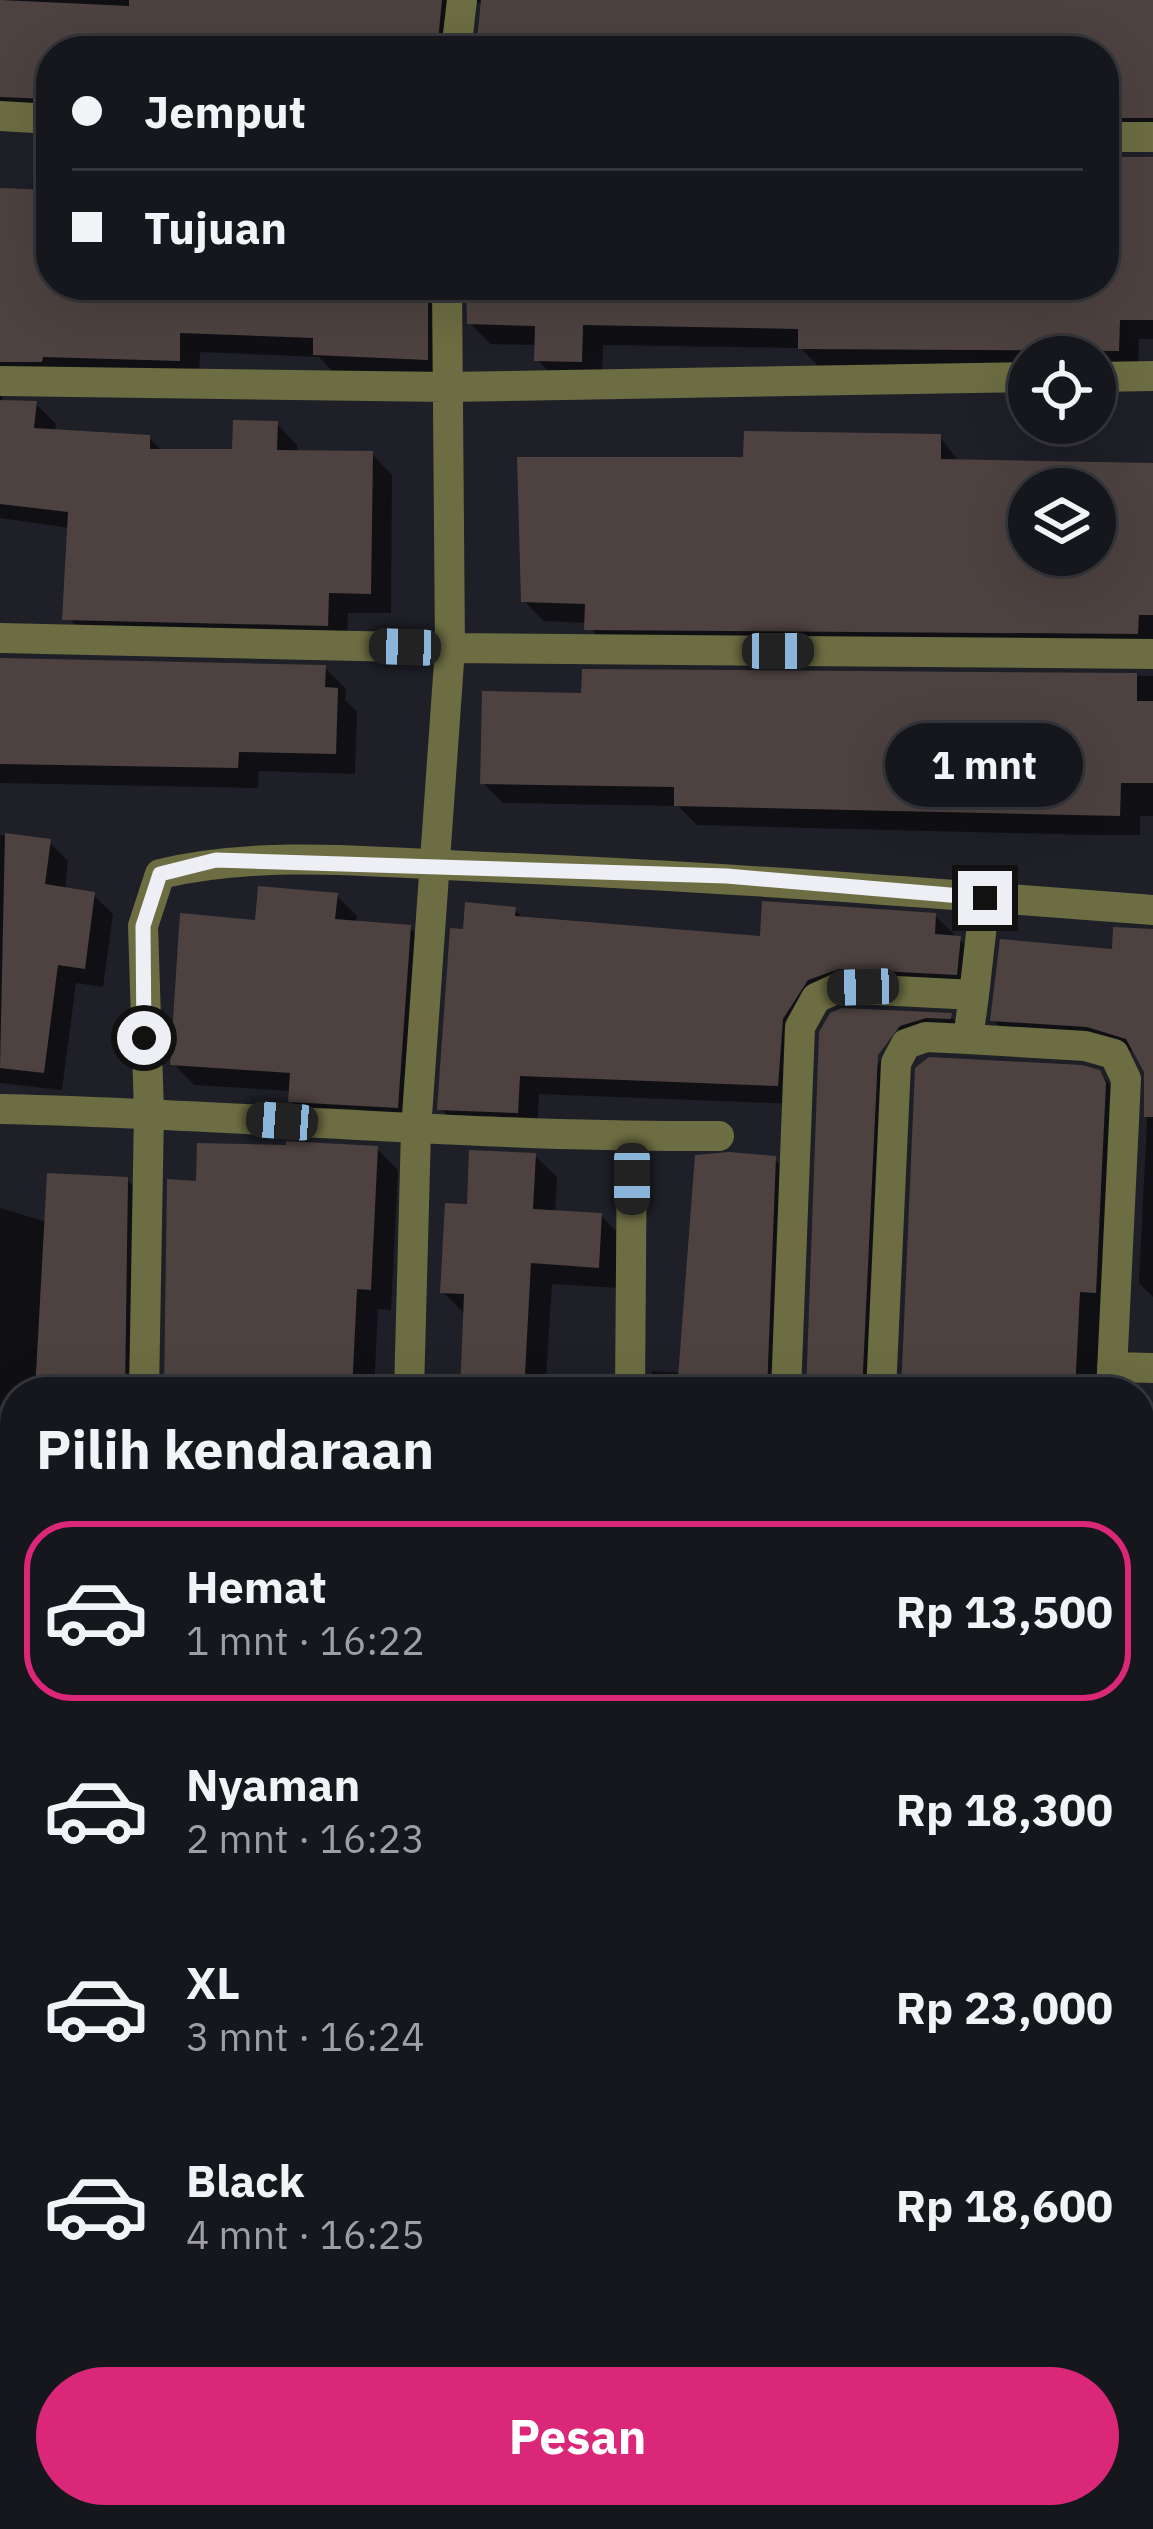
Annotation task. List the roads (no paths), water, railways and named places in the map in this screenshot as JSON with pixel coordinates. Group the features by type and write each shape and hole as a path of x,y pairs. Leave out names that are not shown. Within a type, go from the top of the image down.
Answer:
{"street":[{"path":"459,36 463,0"},
{"path":"0,116 36,118"},
{"path":"1119,137 1153,137"},
{"path":"409,1377 416,1130 450,649 446,300"},
{"path":"1116,376 1153,376"},
{"path":"0,381 447,387 1008,377"},
{"path":"0,638 450,649 1153,654"},
{"path":"144,1377 148,1112 143,926 160,874 216,860 433,865 727,876 1153,910"},
{"path":"968,1039 985,898"},
{"path":"787,1377 800,1027 816,998 838,988 974,995"},
{"path":"882,1377 896,1063 906,1044 926,1036 1085,1046 1114,1054 1126,1079 1112,1377"},
{"path":"0,1109 148,1112 416,1130 718,1136"},
{"path":"630,1377 632,1137"},
{"path":"1122,1377 1153,1368"}]}
